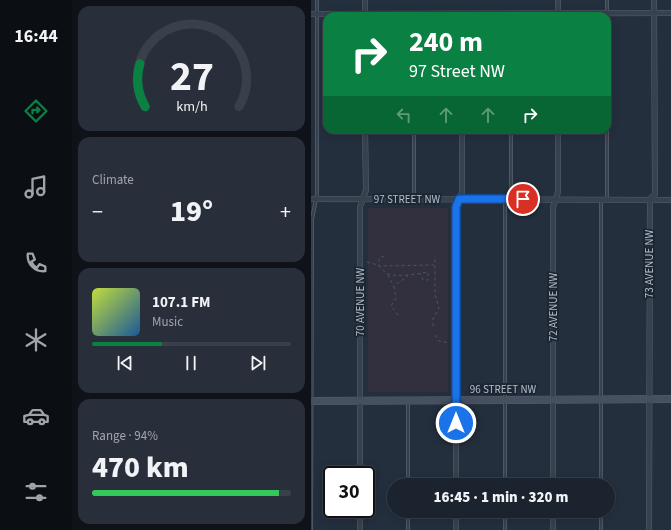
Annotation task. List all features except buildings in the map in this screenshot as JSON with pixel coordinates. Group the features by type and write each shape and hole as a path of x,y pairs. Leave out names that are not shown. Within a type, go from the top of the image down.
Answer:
{"street":[{"path":"365,0 365,12"},
{"path":"558,0 558,12"},
{"name":"73 AVENUE NW","path":"649,530 650,200 655,194 654,0"},
{"path":"611,15 671,14"},
{"name":"70 AVENUE NW","path":"360,466 360,207 366,190 365,134"},
{"path":"456,478 456,207 462,192 462,134"},
{"name":"72 AVENUE NW","path":"553,478 553,207 558,192 558,134"},
{"name":"97 STREET NW","path":"313,199 671,200"},
{"name":"96 STREET NW","path":"311,401 671,399"},
{"path":"360,518 360,530"},
{"path":"456,518 456,530"},
{"path":"553,518 553,530"}],"lane":[{"path":"311,530 312,219 313,199 317,194 314,14 317,0"},
{"path":"607,0 607,12"},
{"path":"414,134 414,199"},
{"path":"505,478 508,199 511,134"},
{"path":"601,478 604,199 607,134"},
{"path":"408,401 408,478"},
{"path":"408,518 408,530"},
{"path":"505,518 505,530"},
{"path":"601,518 601,530"}],"path":[{"path":"384,256 379,258 379,266 388,274 394,287 396,298 391,306 398,315"},
{"path":"433,326 433,318 439,309 435,294 435,256"},
{"path":"367,262 379,266 435,265"},
{"path":"388,274 409,275 420,273 428,272 428,280 423,280 420,273"},
{"path":"394,287 409,275"},
{"path":"435,335 439,341 449,343"}],"shaded area":[{"path":"368,208 448,208 448,392 368,392"}],"route":[{"path":"456,423 456,207 459,199 523,199"}]}
